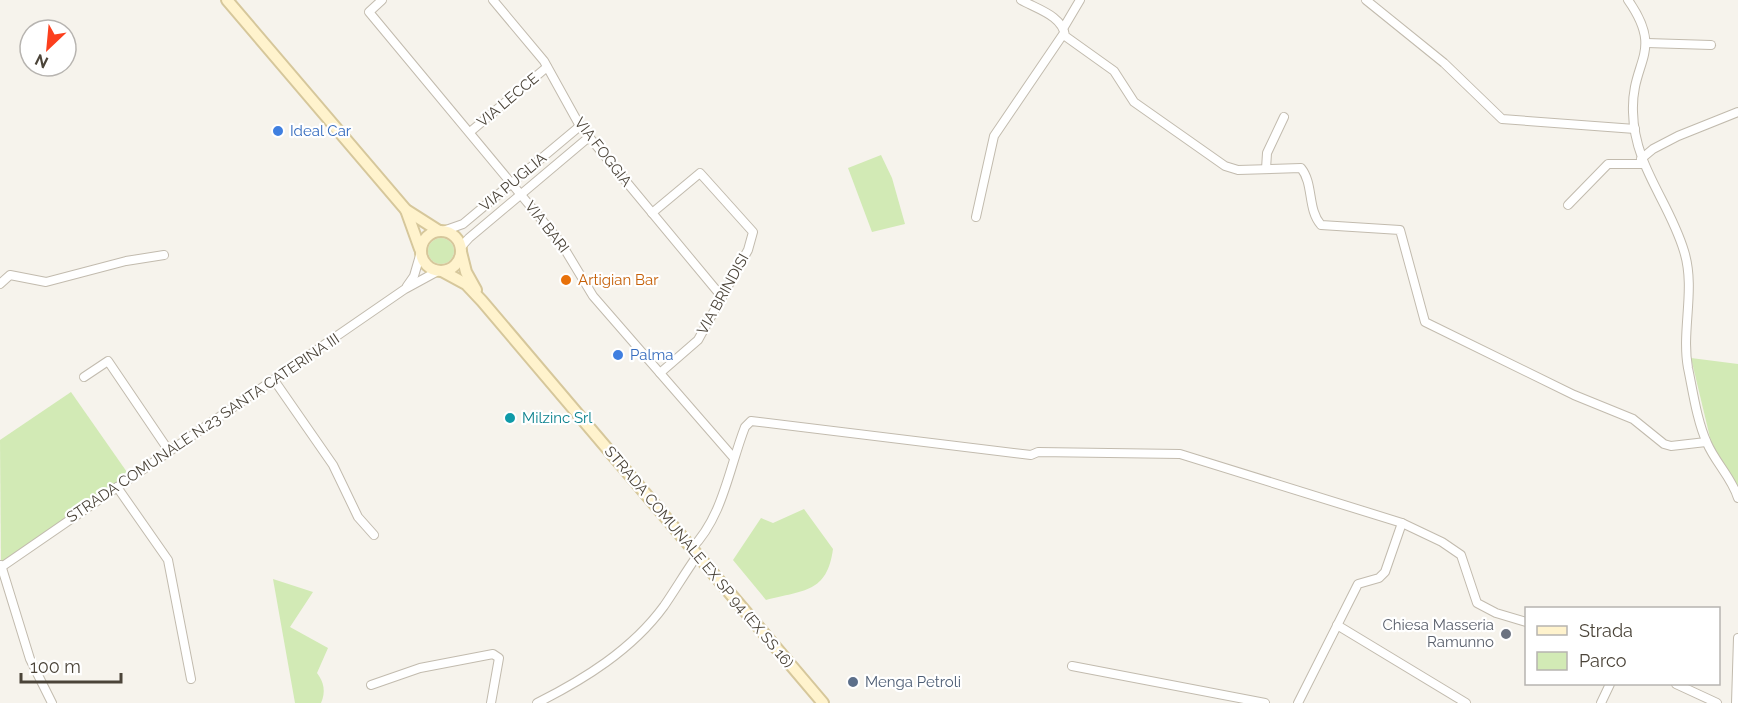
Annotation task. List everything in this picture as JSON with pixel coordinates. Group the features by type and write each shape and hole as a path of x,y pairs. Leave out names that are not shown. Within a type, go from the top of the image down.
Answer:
{"main road":[{"path":"227,0 406,210 417,234 426,264 440,271 457,262 460,250 454,237 406,210"},
{"path":"421,251 424,240 441,231"},
{"name":"STRADA COMUNALE EX SP 94 (EX SS 16)","path":"460,250 466,272 482,301"},
{"name":"STRADA COMUNALE EX SP 94 (EX SS 16)","path":"440,271 466,284 482,301 823,703"}],"street":[{"name":"VIA BARI","path":"382,0 369,12 561,243 593,296 734,457"},
{"name":"VIA FOGGIA","path":"493,0 547,67 580,126 722,297"},
{"path":"1021,0 1058,21 1065,36 1114,71 1134,102 1225,166 1238,170 1300,168 1305,174 1313,216 1321,225 1400,230 1425,322 1574,395 1632,419 1664,444 1671,446 1706,442"},
{"path":"976,217 994,135 1064,30 1080,0"},
{"path":"1366,0 1444,63 1502,119 1635,129"},
{"path":"1628,0 1646,31 1647,43 1635,85 1633,111 1642,161 1685,252 1689,279 1685,343 1688,369 1706,442 1738,498"},
{"path":"1647,43 1711,45"},
{"name":"VIA LECCE","path":"470,132 547,67"},
{"path":"1569,205 1608,164 1642,161 1653,149 1678,136 1738,112"},
{"path":"1266,169 1267,153 1284,117"},
{"name":"VIA PUGLIA","path":"441,231 463,224 580,126"},
{"name":"VIA PUGLIA","path":"460,250 521,194 589,137"},
{"name":"VIA BRINDISI","path":"652,213 699,173 753,232 748,250 698,340 660,373"},
{"path":"405,289 414,276 421,251"},
{"path":"0,284 10,274 46,282 126,261 164,255"},
{"name":"STRADA COMUNALE N.23 SANTA CATERINA III","path":"0,566 405,289 440,271"},
{"path":"84,377 108,362 169,451"},
{"path":"274,380 333,465 358,517 374,535"},
{"path":"537,703 578,683 632,640 663,608 715,515 747,423 751,421 1031,455 1038,452 1180,454 1402,523 1442,542 1461,555 1477,603 1496,613 1525,621"},
{"path":"117,487 168,560 191,679"},
{"path":"1298,703 1358,584 1379,578 1385,572 1402,523"},
{"path":"0,566 30,659 52,703"},
{"path":"1337,625 1466,703"},
{"path":"1736,703 1738,638"},
{"path":"371,685 420,668 493,654 499,658 491,703"},
{"path":"1072,666 1265,703"},
{"path":"1601,703 1610,685"},
{"path":"1678,685 1717,703"}],"green space":[{"path":"881,155 892,178 905,224 872,232 848,168"},
{"path":"441,238 451,241 454,251 451,261 441,264 431,261 428,251 431,241"},
{"path":"1691,358 1738,364 1738,492 1712,446"},
{"path":"71,392 129,475 1,567 0,440"},
{"path":"804,509 833,549 830,563 819,582 812,587 766,600 733,560 761,518 773,523"},
{"path":"273,579 313,592 290,627 328,648 317,673 324,687 321,703 295,703"}],"place":[{"name":"Ideal Car","path":"278,131"},
{"name":"Artigian Bar","path":"566,280"},
{"name":"Palma","path":"618,355"},
{"name":"Milzinc Srl","path":"510,418"},
{"name":"Chiesa Masseria Ramunno","path":"1506,634"},
{"name":"Menga Petroli","path":"853,682"}]}
